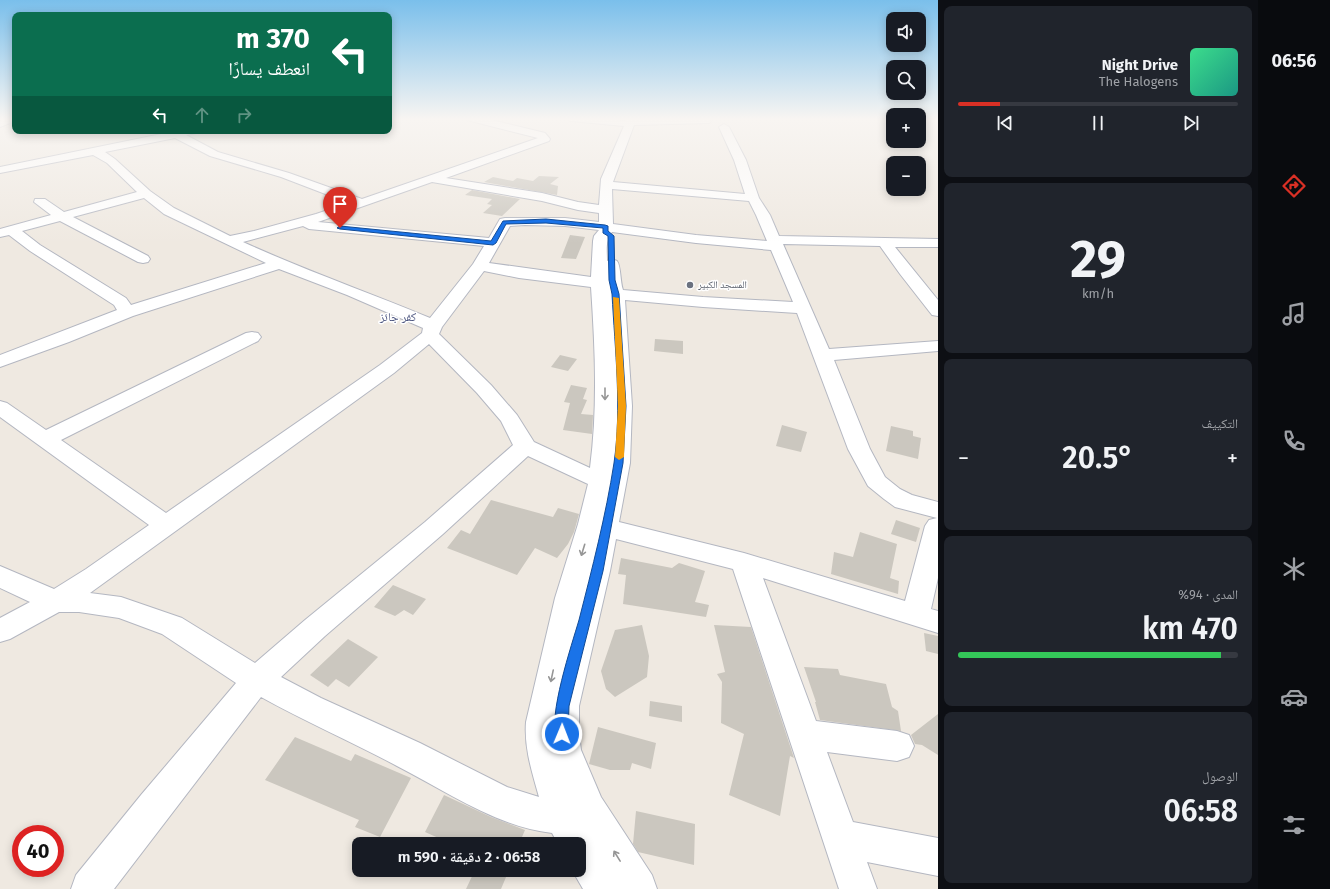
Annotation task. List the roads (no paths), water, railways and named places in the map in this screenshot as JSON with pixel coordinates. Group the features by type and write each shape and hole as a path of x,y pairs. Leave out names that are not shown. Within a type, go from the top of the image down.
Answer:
{"street":[{"path":"0,170 53,159"},
{"path":"109,159 146,194 186,220 280,264 352,292 431,331 510,419 525,446 600,480"},
{"path":"232,159 284,175 362,203"},
{"path":"229,240 298,224 486,159"},
{"path":"604,889 577,829 564,750 561,718 597,571 600,480 605,438 605,290 612,280 612,238 605,222 606,185 616,159"},
{"path":"740,159 753,198 804,308 859,449 876,480 892,494 904,500 938,510"},
{"path":"430,179 542,197 578,206 605,222"},
{"path":"606,185 753,198"},
{"path":"6,232 146,194"},
{"path":"40,202 98,238 143,259"},
{"path":"0,631 55,602 96,576 380,373 431,331 480,266 504,222 605,222 703,240 774,243 938,243"},
{"path":"298,224 493,243"},
{"path":"6,232 35,248 120,302 127,312"},
{"path":"885,243 905,271 938,311"},
{"path":"0,361 57,341 127,312 280,264"},
{"path":"480,266 605,290 696,302 804,308"},
{"path":"599,526 619,463 622,406 605,290"},
{"path":"45,439 252,337"},
{"path":"823,356 918,346 938,346"},
{"path":"0,407 167,526"},
{"path":"90,889 154,806 257,680 315,628 434,528 525,446"},
{"path":"599,526 744,562 926,618 938,526"},
{"path":"744,562 858,889"},
{"path":"0,576 55,602 79,602 121,608 172,626 257,680 310,708 408,754 498,801 577,829 638,889"},
{"path":"804,734 897,746"},
{"path":"840,838 938,857"}],"place":[{"name":"المسجد الكبير","path":"690,285"}],"district":[{"name":"كفر جائز","path":"398,317"}]}
